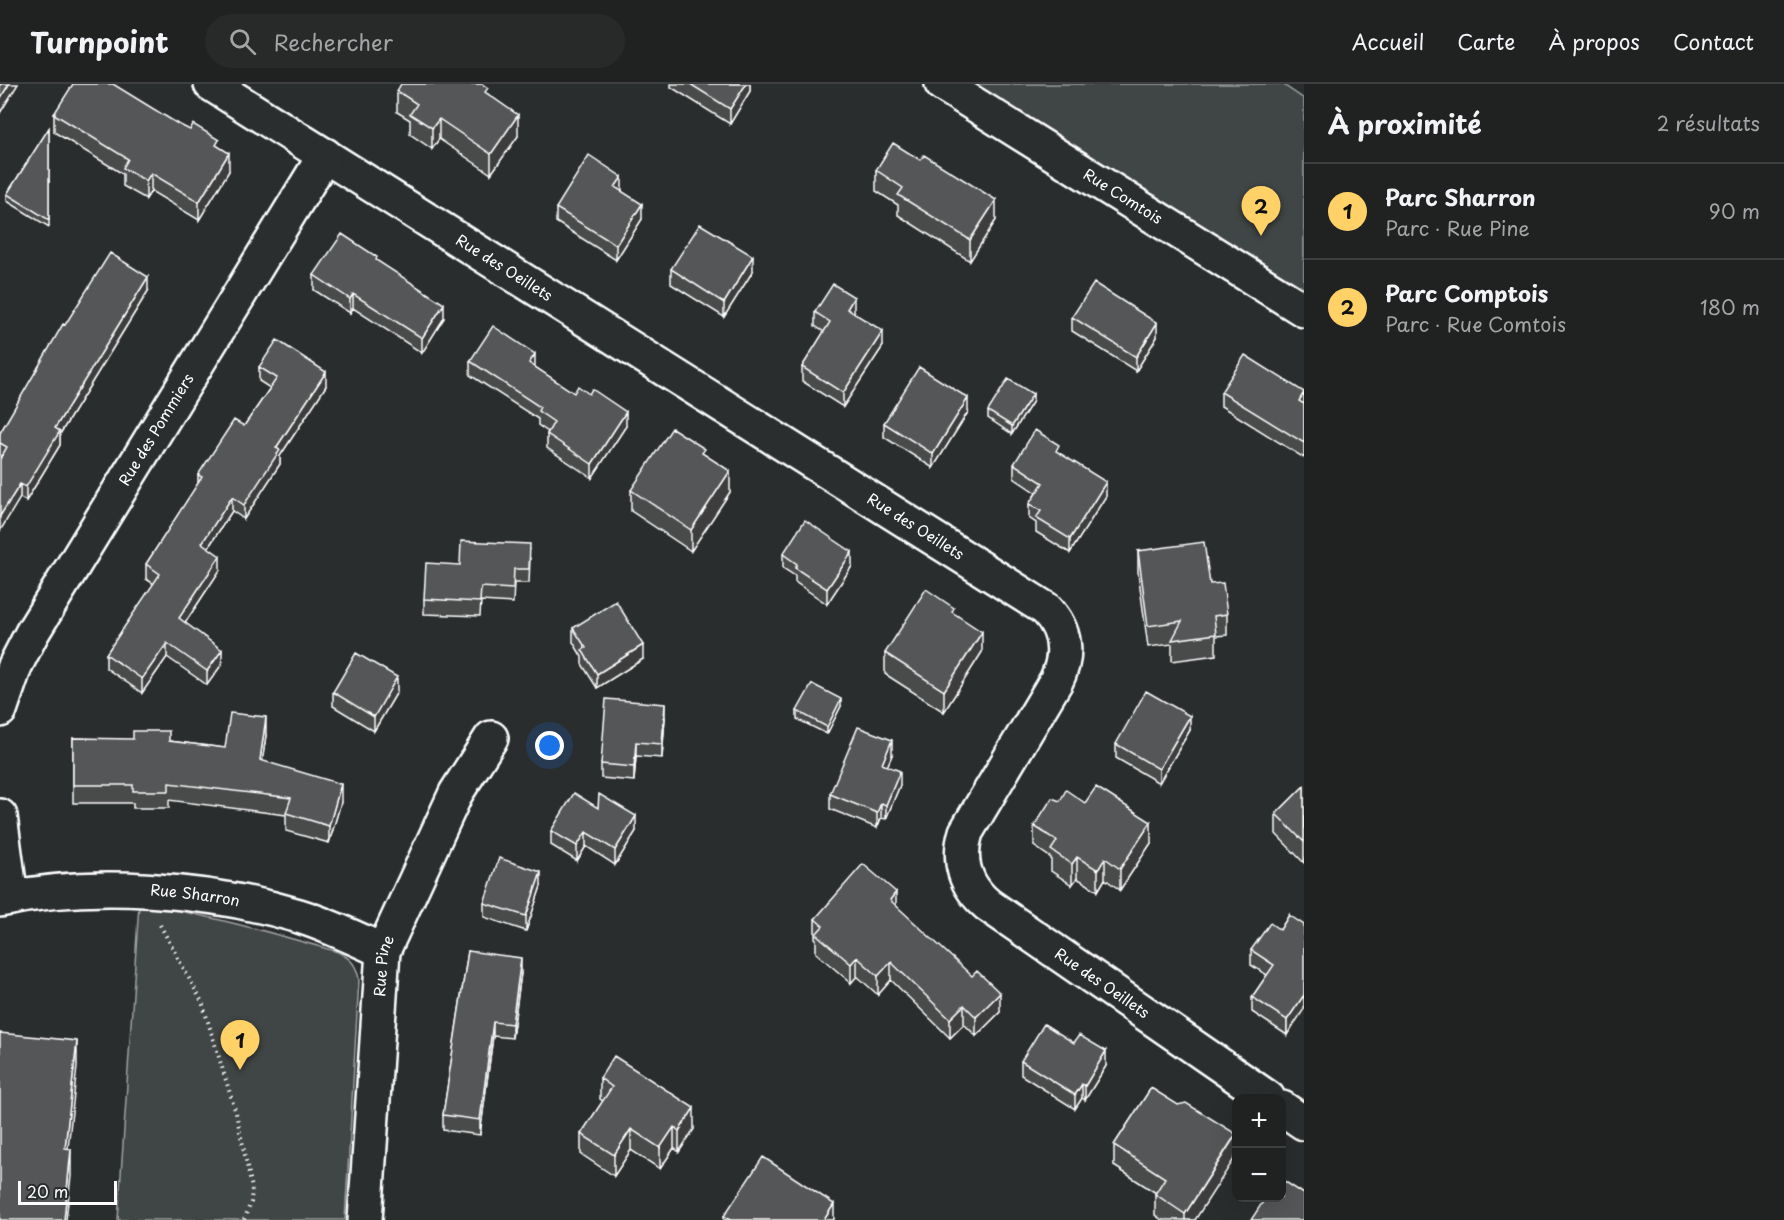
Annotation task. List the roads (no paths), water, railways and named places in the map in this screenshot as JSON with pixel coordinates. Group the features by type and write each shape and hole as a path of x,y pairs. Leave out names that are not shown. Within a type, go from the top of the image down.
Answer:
{"street":[{"name":"Rue des Oeillets","path":"211,84 1046,609 1062,633 1065,653 1061,672 966,832 961,852 968,882 988,905 1262,1094"},
{"name":"Rue Comtois","path":"942,84 1304,310"},
{"name":"Rue des Pommiers","path":"0,710 15,666 32,633 325,155"},
{"name":"Rue Pine","path":"365,1220 383,951 456,794 491,738"},
{"path":"0,816 6,899"},
{"name":"Rue Sharron","path":"6,899 63,891 92,890 156,892 224,900 299,916 383,951"},
{"path":"1286,1111 1304,1123"}],"place":[{"name":"Parc Comptois","path":"1261,236"},
{"name":"Parc Sharron","path":"240,1070"}]}
